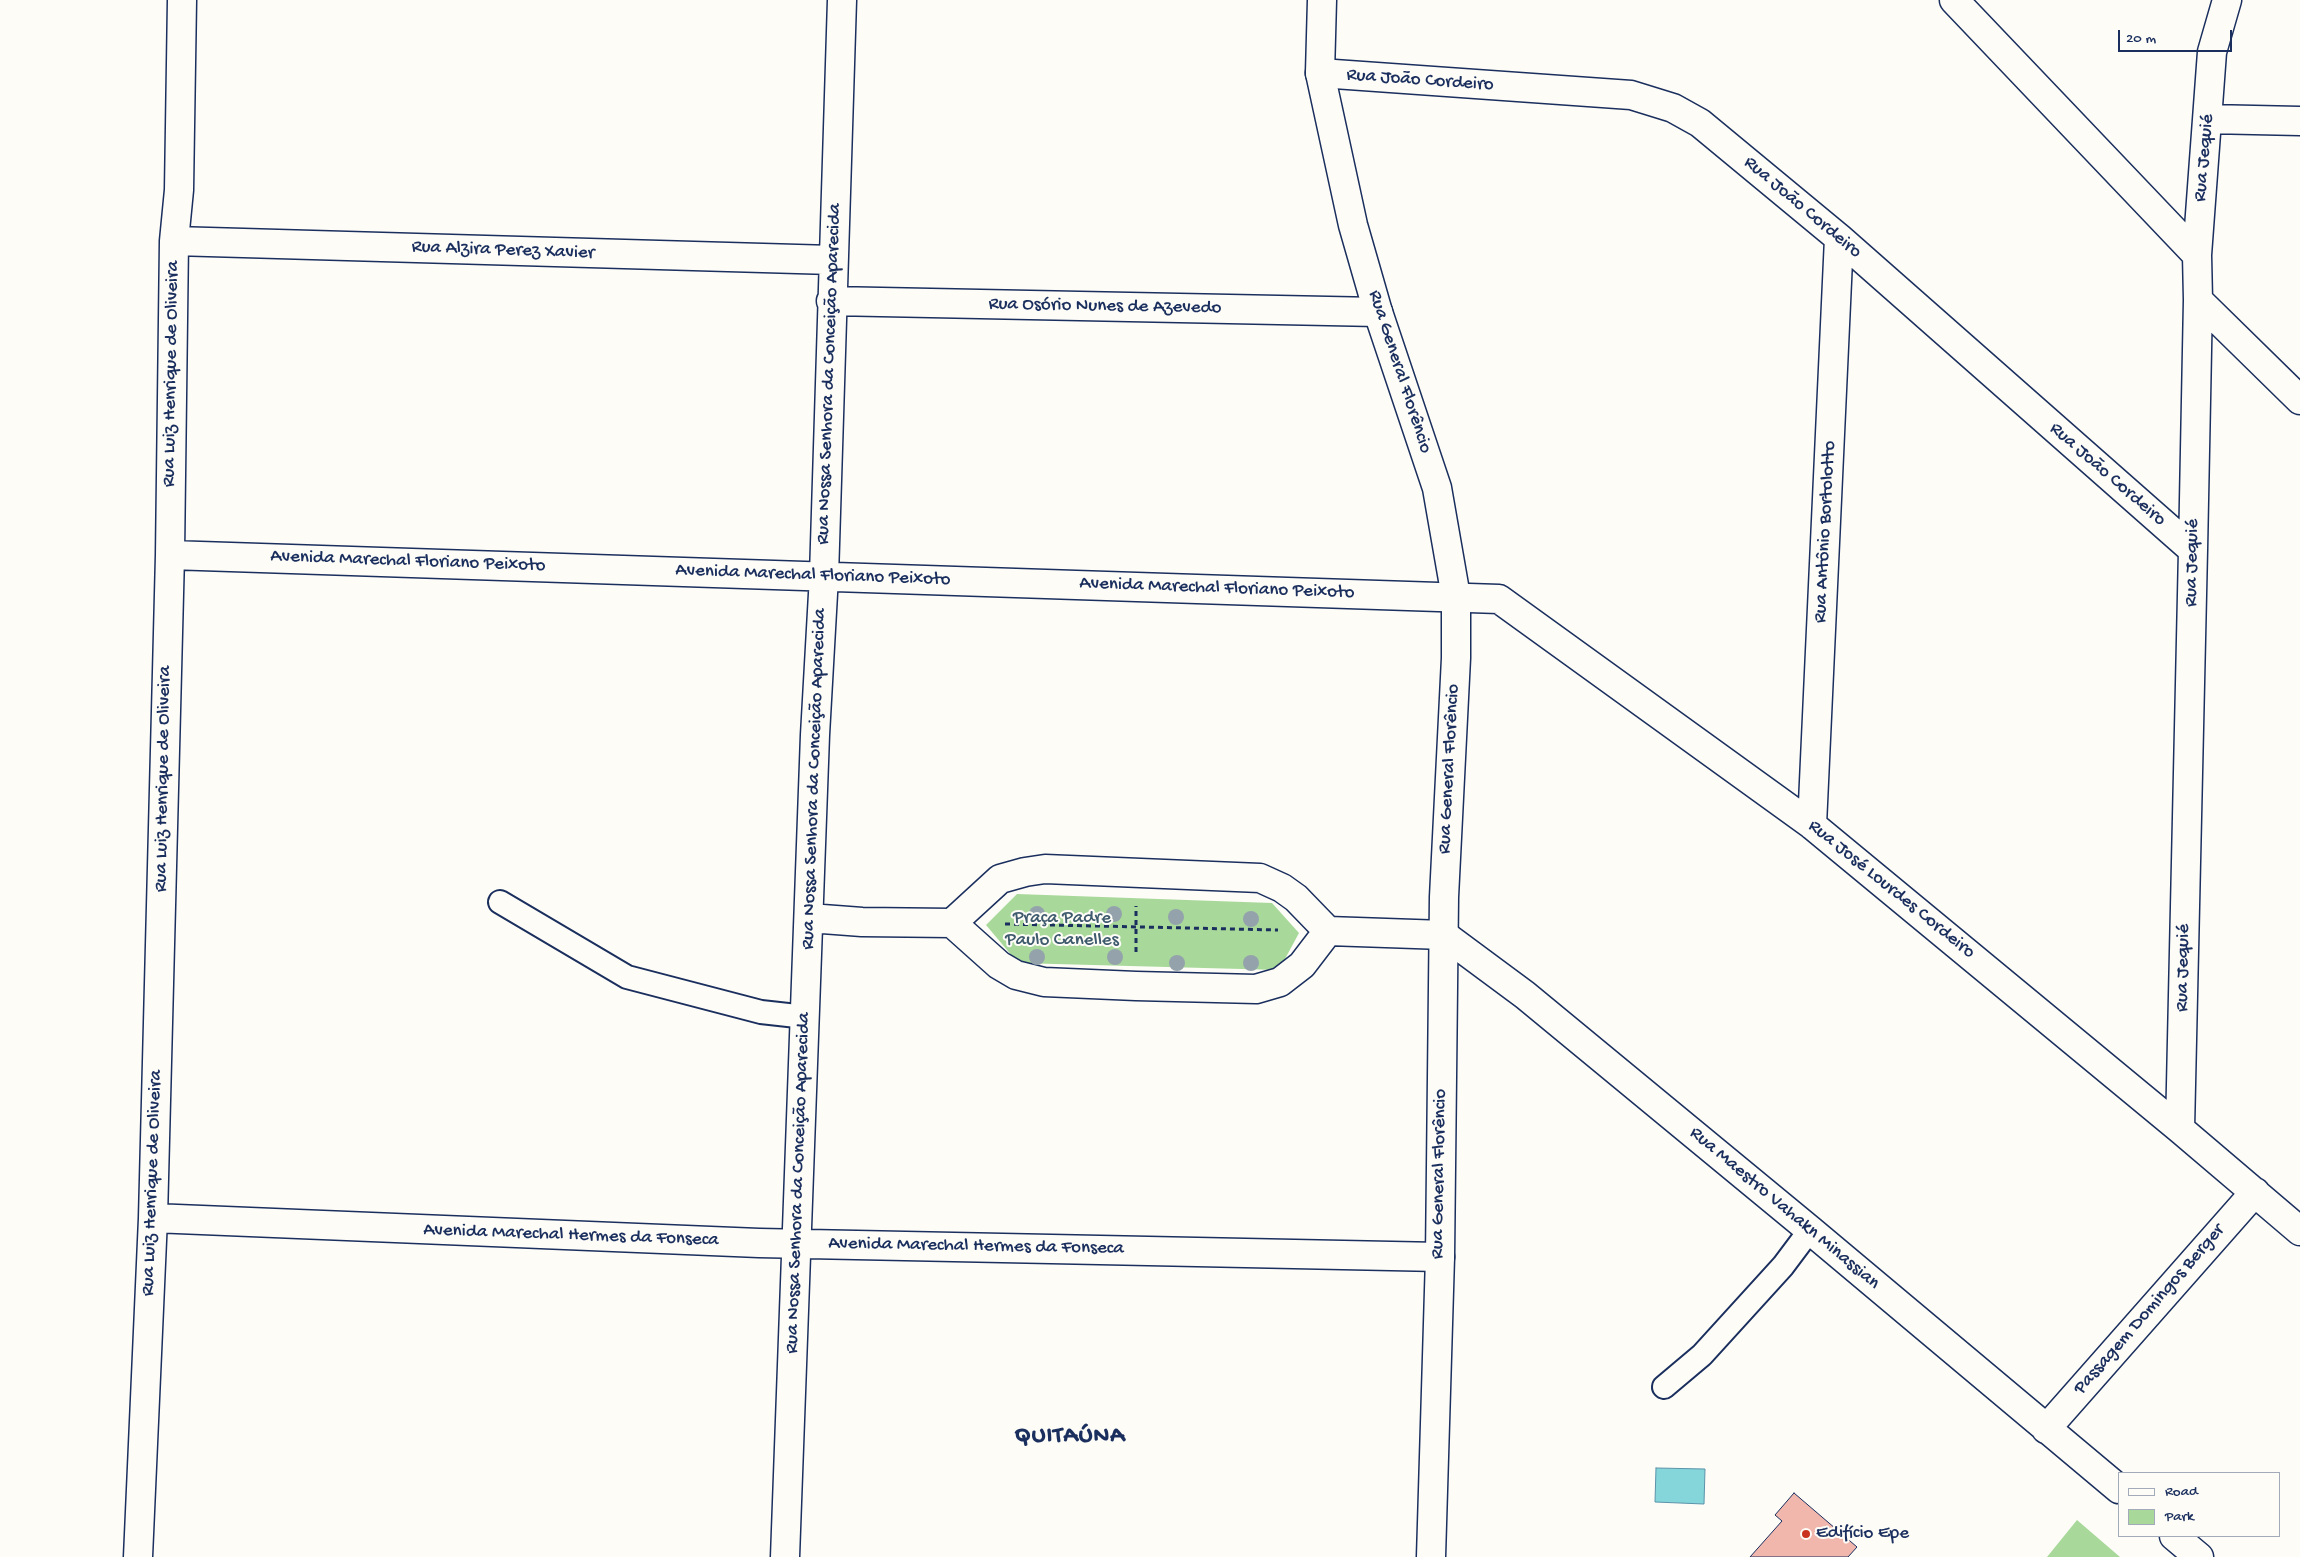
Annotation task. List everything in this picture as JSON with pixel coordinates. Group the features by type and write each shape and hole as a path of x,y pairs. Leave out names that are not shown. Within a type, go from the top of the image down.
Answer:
{"street":[{"name":"Rua Luiz Henrique de Oliveira","path":"138,1557 153,1218 170,555 174,242 179,190 182,0"},
{"name":"Rua Nossa Senhora da Conceição Aparecida","path":"786,1557 815,735 824,576 832,260 842,0"},
{"name":"Rua General Florêncio","path":"1322,0 1320,73 1353,225 1378,312 1437,488 1456,597 1456,658 1444,934 1440,1257 1431,1557"},
{"path":"1954,0 2197,255"},
{"name":"Rua Jequié","path":"2180,1128 2198,300 2197,255 2212,52 2227,0"},
{"name":"Rua João Cordeiro","path":"1320,73 1631,95 1673,108 1700,123 1839,238 2193,550"},
{"path":"2208,119 2300,122"},
{"name":"Rua Antônio Bortolotto","path":"1812,825 1839,238"},
{"name":"Rua Alzira Perez Xavier","path":"174,242 832,260"},
{"path":"2198,300 2300,400"},
{"name":"Rua Osório Nunes de Azevedo","path":"831,301 1378,312"},
{"name":"Avenida Marechal Floriano Peixoto","path":"170,555 1456,597"},
{"name":"Rua José Lourdes Cordeiro","path":"1456,597 1499,599 1812,825 2180,1128 2300,1231"},
{"path":"952,923 1000,879 1024,872 1045,869 1260,878 1282,888 1296,898 1328,931 1444,934"},
{"path":"809,918 862,922 952,923 998,965 1016,975 1044,982 1136,986 1256,988 1280,982 1302,965 1328,931"},
{"name":"Rua Maestro Vahakn Minassian","path":"1444,934 1525,995 1810,1230 2118,1488"},
{"name":"Passagem Domingos Berger","path":"2046,1429 2255,1192"},
{"name":"Avenida Marechal Hermes da Fonseca","path":"153,1218 797,1243 1440,1257"},
{"path":"2175,1537 2199,1557"}],"lane":[{"path":"500,902 627,977 761,1012 806,1017"},
{"path":"1664,1386 1702,1355 1783,1266 1810,1230"}],"path":[{"path":"1136,986 1137,873"},
{"path":"952,923 1328,931"}],"green space":[{"name":"Praça Padre Paulo Canelles","path":"1017,894 1272,903 1299,933 1279,970 1018,963 986,925"},
{"path":"2077,1520 2120,1557 2047,1557"}],"water":[{"path":"1656,1468 1705,1469 1704,1504 1655,1502"}],"building":[{"name":"Edifício Epe","path":"1794,1493 1857,1547 1848,1557 1750,1557 1782,1521 1775,1515"}],"place":[{"name":"Edifício Epe","path":"1806,1534"}],"district":[{"name":"QUITAÚNA","path":"1070,1437"}]}
